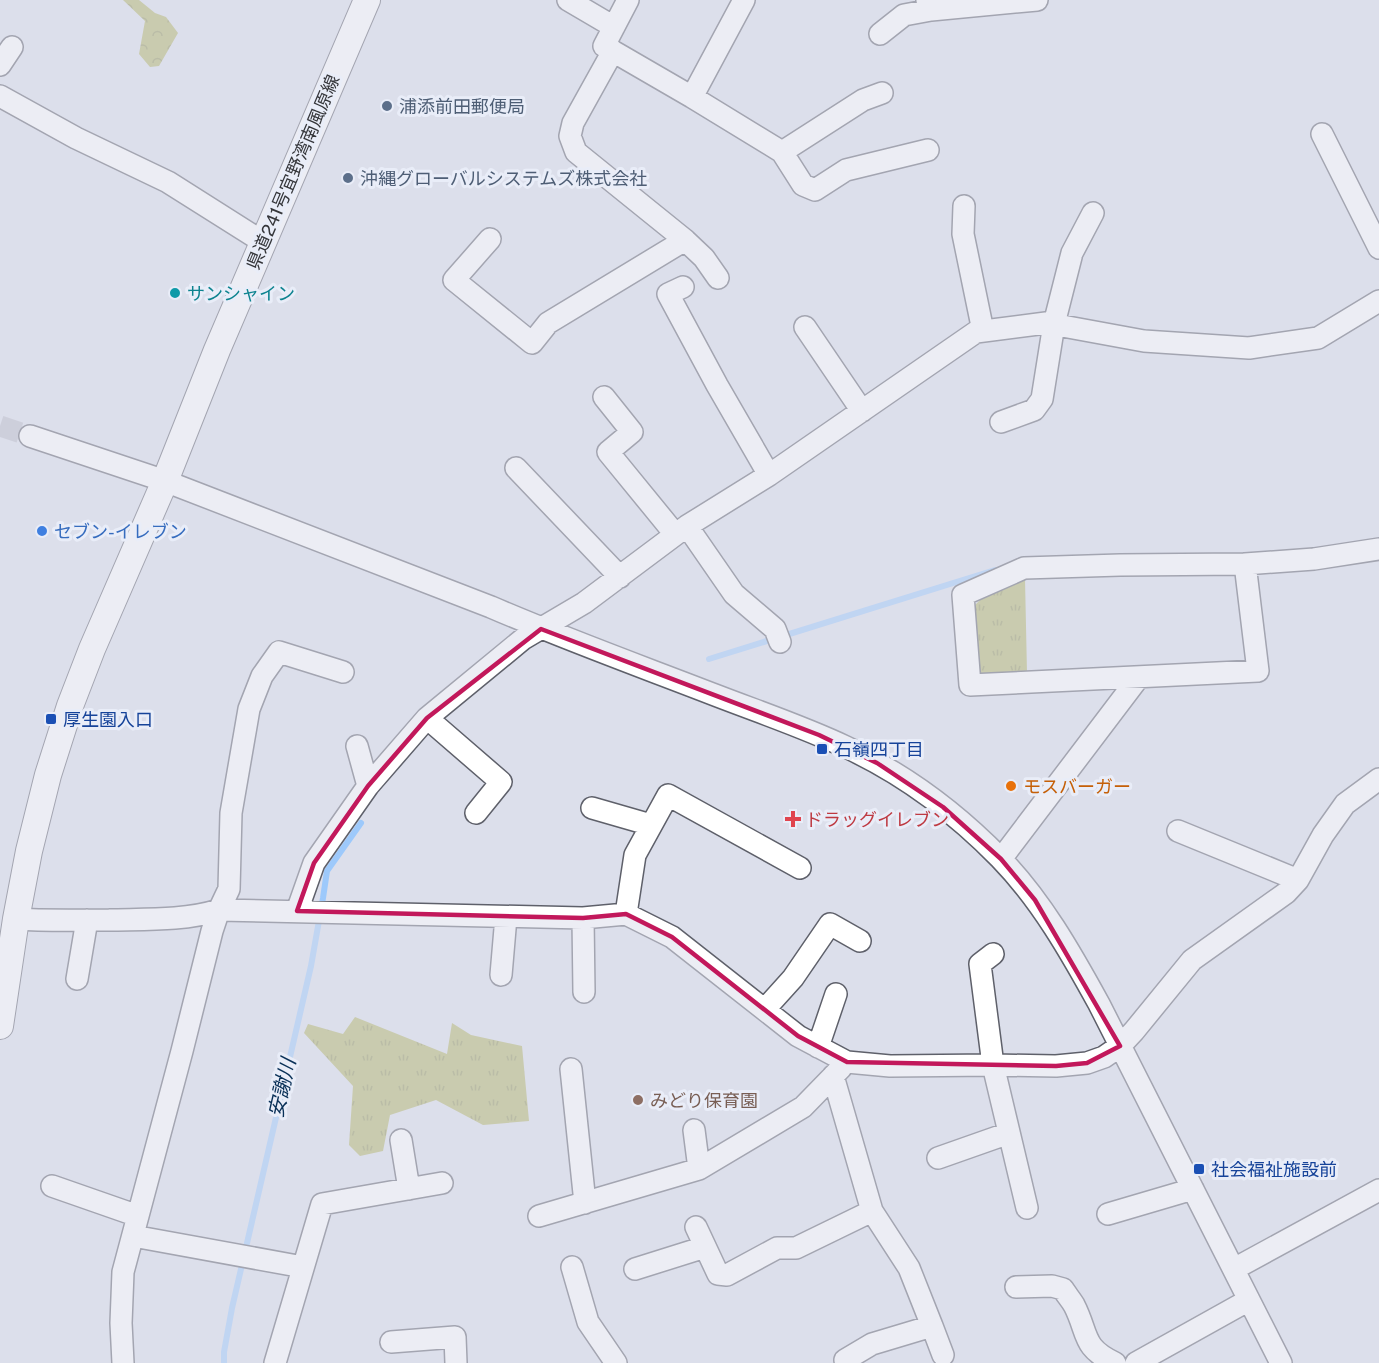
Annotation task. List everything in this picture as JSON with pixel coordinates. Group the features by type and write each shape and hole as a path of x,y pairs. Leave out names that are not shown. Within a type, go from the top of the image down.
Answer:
{"main road":[{"name":"県道241号宜野湾南風原線","path":"0,1024 29,851 69,706 165,481 217,350 367,0"}],"street":[{"path":"568,0 614,27"},
{"path":"628,0 604,46 782,152 803,185 815,190 846,170 928,150"},
{"path":"692,97 744,0"},
{"path":"880,34 904,15 929,5 1037,0"},
{"path":"0,65 12,47"},
{"path":"613,51 573,123 570,136 576,152 685,240 704,258 718,278"},
{"path":"782,152 863,100 882,93"},
{"path":"0,96 76,138 168,182 263,242"},
{"path":"1322,134 1379,248"},
{"path":"964,206 963,234 983,331"},
{"path":"1001,422 1034,410 1042,399 1054,324 1072,253 1093,213"},
{"path":"490,239 454,280 532,343 548,323 685,240"},
{"path":"683,287 668,294 769,475"},
{"path":"314,912 314,863 368,786 427,718 523,639 585,603 681,530 769,475 976,332 1046,323 1144,341 1249,348 1318,338 1379,301"},
{"path":"805,327 862,411"},
{"path":"604,397 632,432 608,452 681,530 734,594 778,636"},
{"path":"30,436 165,481 809,731 877,763 927,796 970,829 1001,859 1054,927 1099,1004 1281,1363"},
{"path":"516,468 620,577"},
{"path":"1245,564 1258,671 970,685 963,595 1024,568 1245,564 1314,559 1379,549"},
{"path":"123,1363 121,1323 123,1272 212,931 229,889 231,813 249,709 262,676 279,652 343,672"},
{"path":"1001,859 1139,677"},
{"path":"427,718 501,782 476,813"},
{"path":"357,746 368,786"},
{"path":"540,1216 699,1169 803,1107 840,1069 890,1066 1056,1066 1087,1063 1104,1057 1120,1046 1192,960 1286,893 1298,880 1323,835 1345,804 1379,779"},
{"path":"626,914 635,855 668,795 800,868"},
{"path":"592,808 651,825"},
{"path":"1178,831 1298,880"},
{"path":"16,919 141,920 201,916 219,910 583,918 626,914 672,937 798,1036 818,1047 840,1069 872,1210 909,1268 943,1354"},
{"path":"501,975 506,917"},
{"path":"583,918 584,992"},
{"path":"77,979 87,920"},
{"path":"765,1009 793,978 830,924 860,941"},
{"path":"993,954 980,964 993,1065 1027,1208"},
{"path":"818,1047 836,994"},
{"path":"571,1069 585,1203"},
{"path":"694,1130 699,1169"},
{"path":"938,1158 1009,1133"},
{"path":"401,1140 410,1189"},
{"path":"275,1363 322,1204 441,1183"},
{"path":"52,1186 136,1226 230,1254 303,1267"},
{"path":"1108,1214 1193,1189"},
{"path":"1234,1269 1379,1190"},
{"path":"696,1227 718,1274 727,1275 777,1248 796,1248 872,1210"},
{"path":"635,1269 705,1247"},
{"path":"572,1267 588,1322 616,1363"},
{"path":"1016,1287 1052,1286 1063,1289 1074,1306 1087,1341 1100,1355 1115,1363"},
{"path":"1136,1363 1249,1300"},
{"path":"845,1360 872,1344 932,1326"},
{"path":"391,1342 455,1336 456,1363"}],"highlighted area":[{"path":"541,629 819,735 877,763 943,807 1001,859 1035,900 1120,1046 1087,1063 1056,1066 847,1062 798,1036 672,937 626,914 583,918 297,911 314,863 368,786 427,718"}],"green space":[{"path":"123,0 139,0 155,13 166,17 178,33 159,66 150,67 139,54 145,21"},
{"path":"1025,579 1027,673 983,676 976,670 975,605 980,600"},
{"path":"355,1017 447,1054 452,1023 471,1035 522,1046 529,1121 483,1125 436,1100 390,1115 383,1151 360,1156 349,1145 353,1086 304,1033 308,1024 343,1034"}],"waterway":[{"path":"709,659 995,570"},
{"name":"安謝川","path":"224,1363 232,1308 311,966 327,871 361,823"}],"tunnel":[{"path":"0,426 30,436"}],"place":[{"name":"浦添前田郵便局","path":"387,106"},
{"name":"沖縄グローバルシステムズ株式会社","path":"348,178"},
{"name":"サンシャイン","path":"175,293"},
{"name":"セブン-イレブン","path":"42,531"},
{"name":"厚生園入口","path":"51,719"},
{"name":"石嶺四丁目","path":"822,749"},
{"name":"モスバーガー","path":"1011,786"},
{"name":"ドラッグイレブン","path":"793,819"},
{"name":"みどり保育園","path":"638,1100"},
{"name":"社会福祉施設前","path":"1199,1169"}]}
